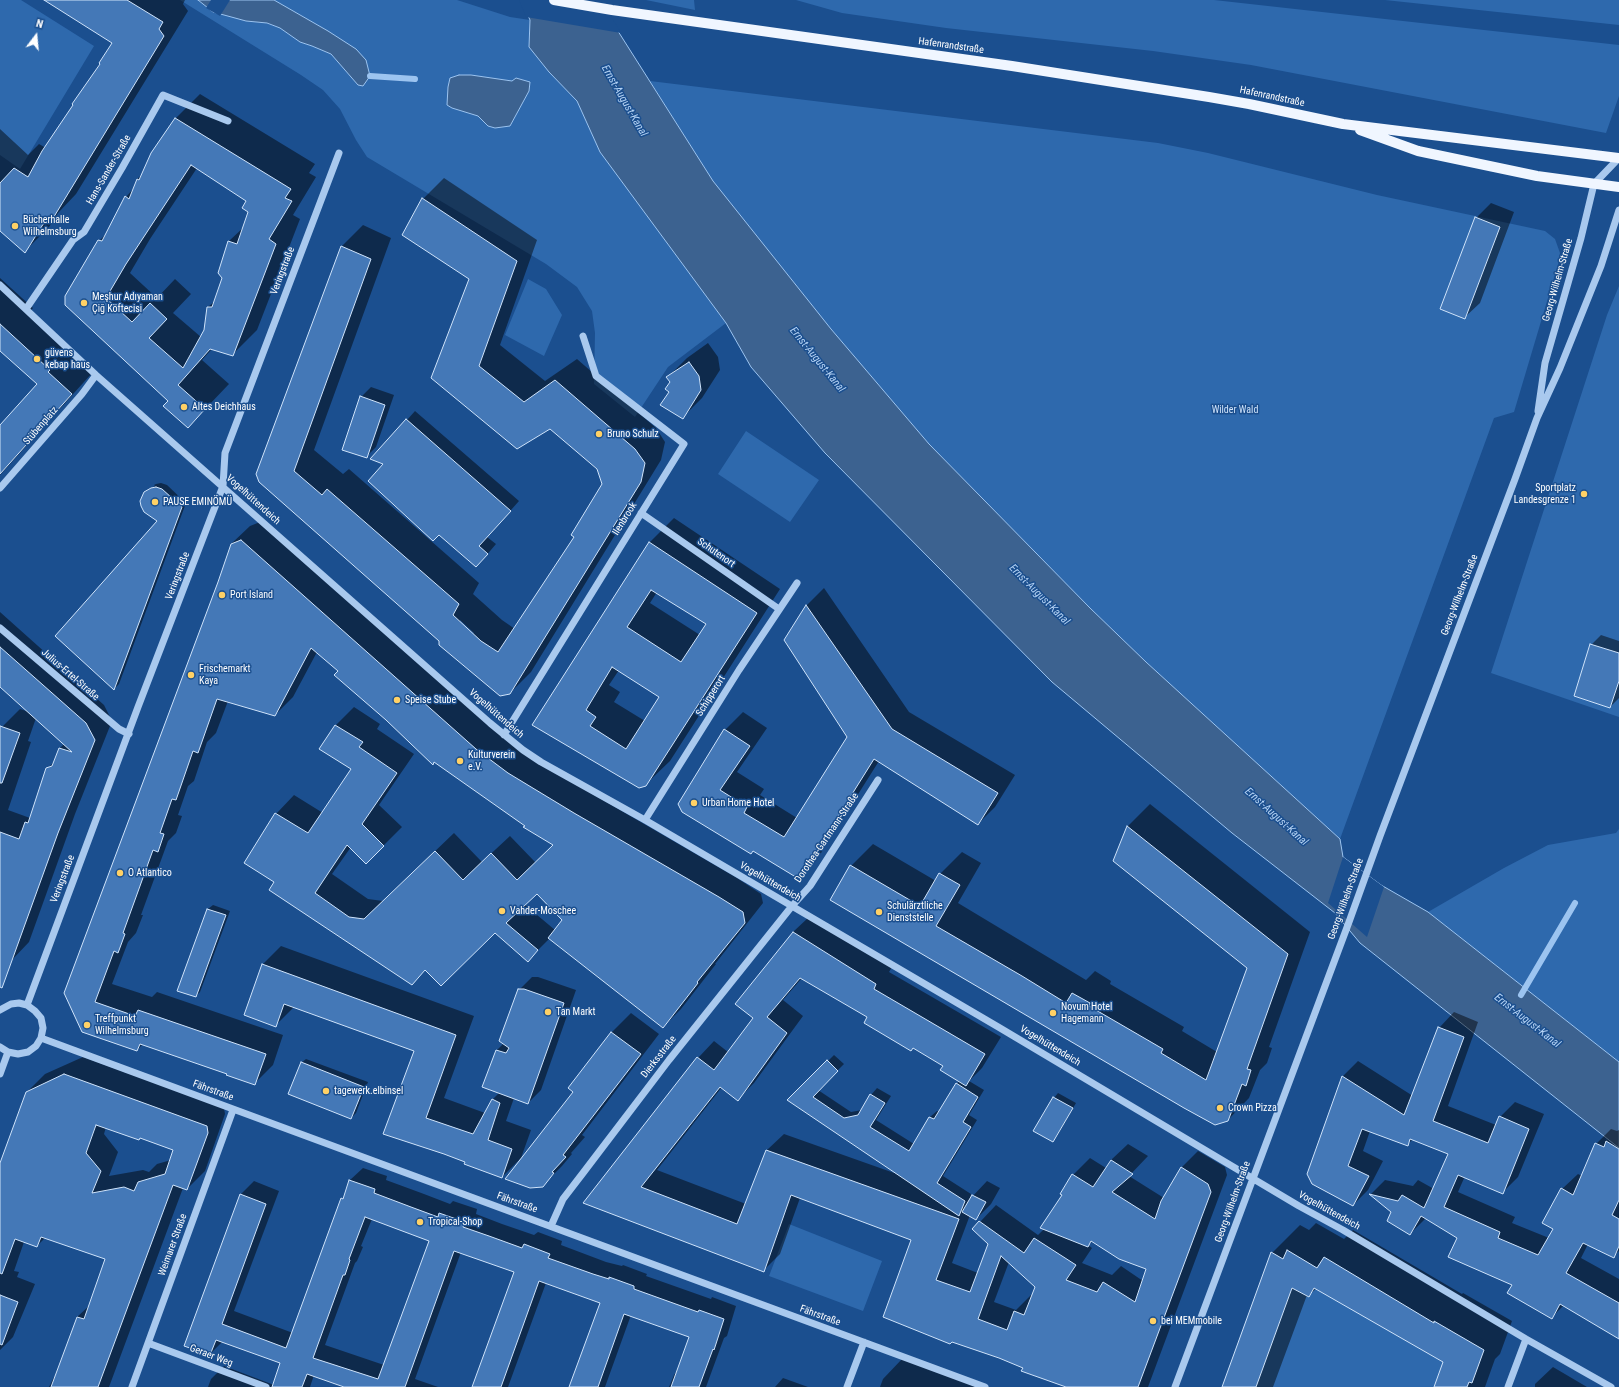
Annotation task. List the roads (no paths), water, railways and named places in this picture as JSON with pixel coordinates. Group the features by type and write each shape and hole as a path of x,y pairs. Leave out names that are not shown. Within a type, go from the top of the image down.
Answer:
{"main road":[{"name":"Hafenrandstraße","path":"554,0 612,10 1012,66 1249,104 1343,124 1619,158"},
{"name":"Hafenrandstraße","path":"1343,124 1418,151 1553,179 1619,187"}],"street":[{"name":"Hans-Sander-Straße","path":"26,309 73,240 84,232 163,94 228,121"},
{"name":"Veringstraße","path":"27,1005 223,486 225,454 339,153"},
{"path":"1594,184 1619,158"},
{"name":"Georg-Wilhelm-Straße","path":"1537,418 1545,363 1581,238 1594,184"},
{"name":"Georg-Wilhelm-Straße","path":"1174,1387 1537,418 1560,368 1601,266 1619,210"},
{"name":"Vogelhüttendeich","path":"0,285 96,375 504,735 542,762 792,906 1526,1339 1610,1387"},
{"name":"Ilenbrook","path":"504,735 684,444 596,376 583,336"},
{"name":"Stübenplatz","path":"0,488 82,394 96,375"},
{"name":"Schutenort","path":"641,512 779,609"},
{"name":"Schipperort","path":"645,820 739,670 797,583"},
{"name":"Julius-Ertel-Straße","path":"0,628 114,725 129,734"},
{"name":"Dorothea-Gartmann-Straße","path":"792,906 810,886 878,780"},
{"name":"Dierksstraße","path":"551,1226 563,1199 669,1060 792,906"},
{"path":"0,1010 11,1004 19,1003 27,1005 35,1010 41,1018 43,1028 41,1038 36,1046 28,1052 18,1054 8,1052 0,1047"},
{"name":"Fährstraße","path":"41,1038 985,1387"},
{"path":"0,1074 8,1052"},
{"name":"Weimarer Straße","path":"132,1387 233,1110"},
{"path":"1508,1387 1526,1339"},
{"path":"847,1387 864,1342"},
{"name":"Geraer Weg","path":"148,1343 266,1387"}],"water":[{"path":"198,0 274,0 356,49 366,60 370,76 363,86 358,85 331,54 300,42 280,28 267,23 246,21 213,12"},
{"name":"Ernst-August-Kanal","path":"521,0 616,28 713,181 831,329 929,444 1090,608 1146,662 1340,839 1343,857 1381,885 1428,912 1619,1062 1619,1148 1360,943 1335,913 1232,833 1052,682 825,453 751,367 726,323 600,152 577,101 549,72 529,47 530,20"},
{"path":"459,75 471,75 512,81 516,78 530,82 529,91 510,126 495,128 488,126 478,116 447,105 450,78"}],"waterway":[{"path":"370,76 415,79"},
{"path":"1521,995 1575,903"}],"place":[{"name":"Bücherhalle Wilhelmsburg","path":"15,226"},
{"name":"Meşhur Adıyaman Çiğ Köftecisi","path":"84,303"},
{"name":"güvens kebap haus","path":"37,359"},
{"name":"Altes Deichhaus","path":"184,407"},
{"name":"Bruno Schulz","path":"599,434"},
{"name":"Sportplatz Landesgrenze 1","path":"1584,494"},
{"name":"PAUSE EMINÖMÜ","path":"155,502"},
{"name":"Port Island","path":"222,595"},
{"name":"Frischemarkt Kaya","path":"191,675"},
{"name":"Speise Stube","path":"397,700"},
{"name":"Kulturverein e.V.","path":"460,761"},
{"name":"Urban Home Hotel","path":"694,803"},
{"name":"O Atlantico","path":"120,873"},
{"name":"Vahder-Moschee","path":"502,911"},
{"name":"Schulärztliche Dienststelle","path":"879,912"},
{"name":"Tan Markt","path":"548,1012"},
{"name":"Novum Hotel Hagemann","path":"1053,1013"},
{"name":"Treffpunkt Wilhelmsburg","path":"87,1025"},
{"name":"tagewerk.elbinsel","path":"326,1091"},
{"name":"Crown Pizza","path":"1220,1108"},
{"name":"Tropical-Shop","path":"420,1222"},
{"name":"bei MEMmobile","path":"1153,1321"}],"park label":[{"name":"Wilder Wald","path":"1235,410"}]}
